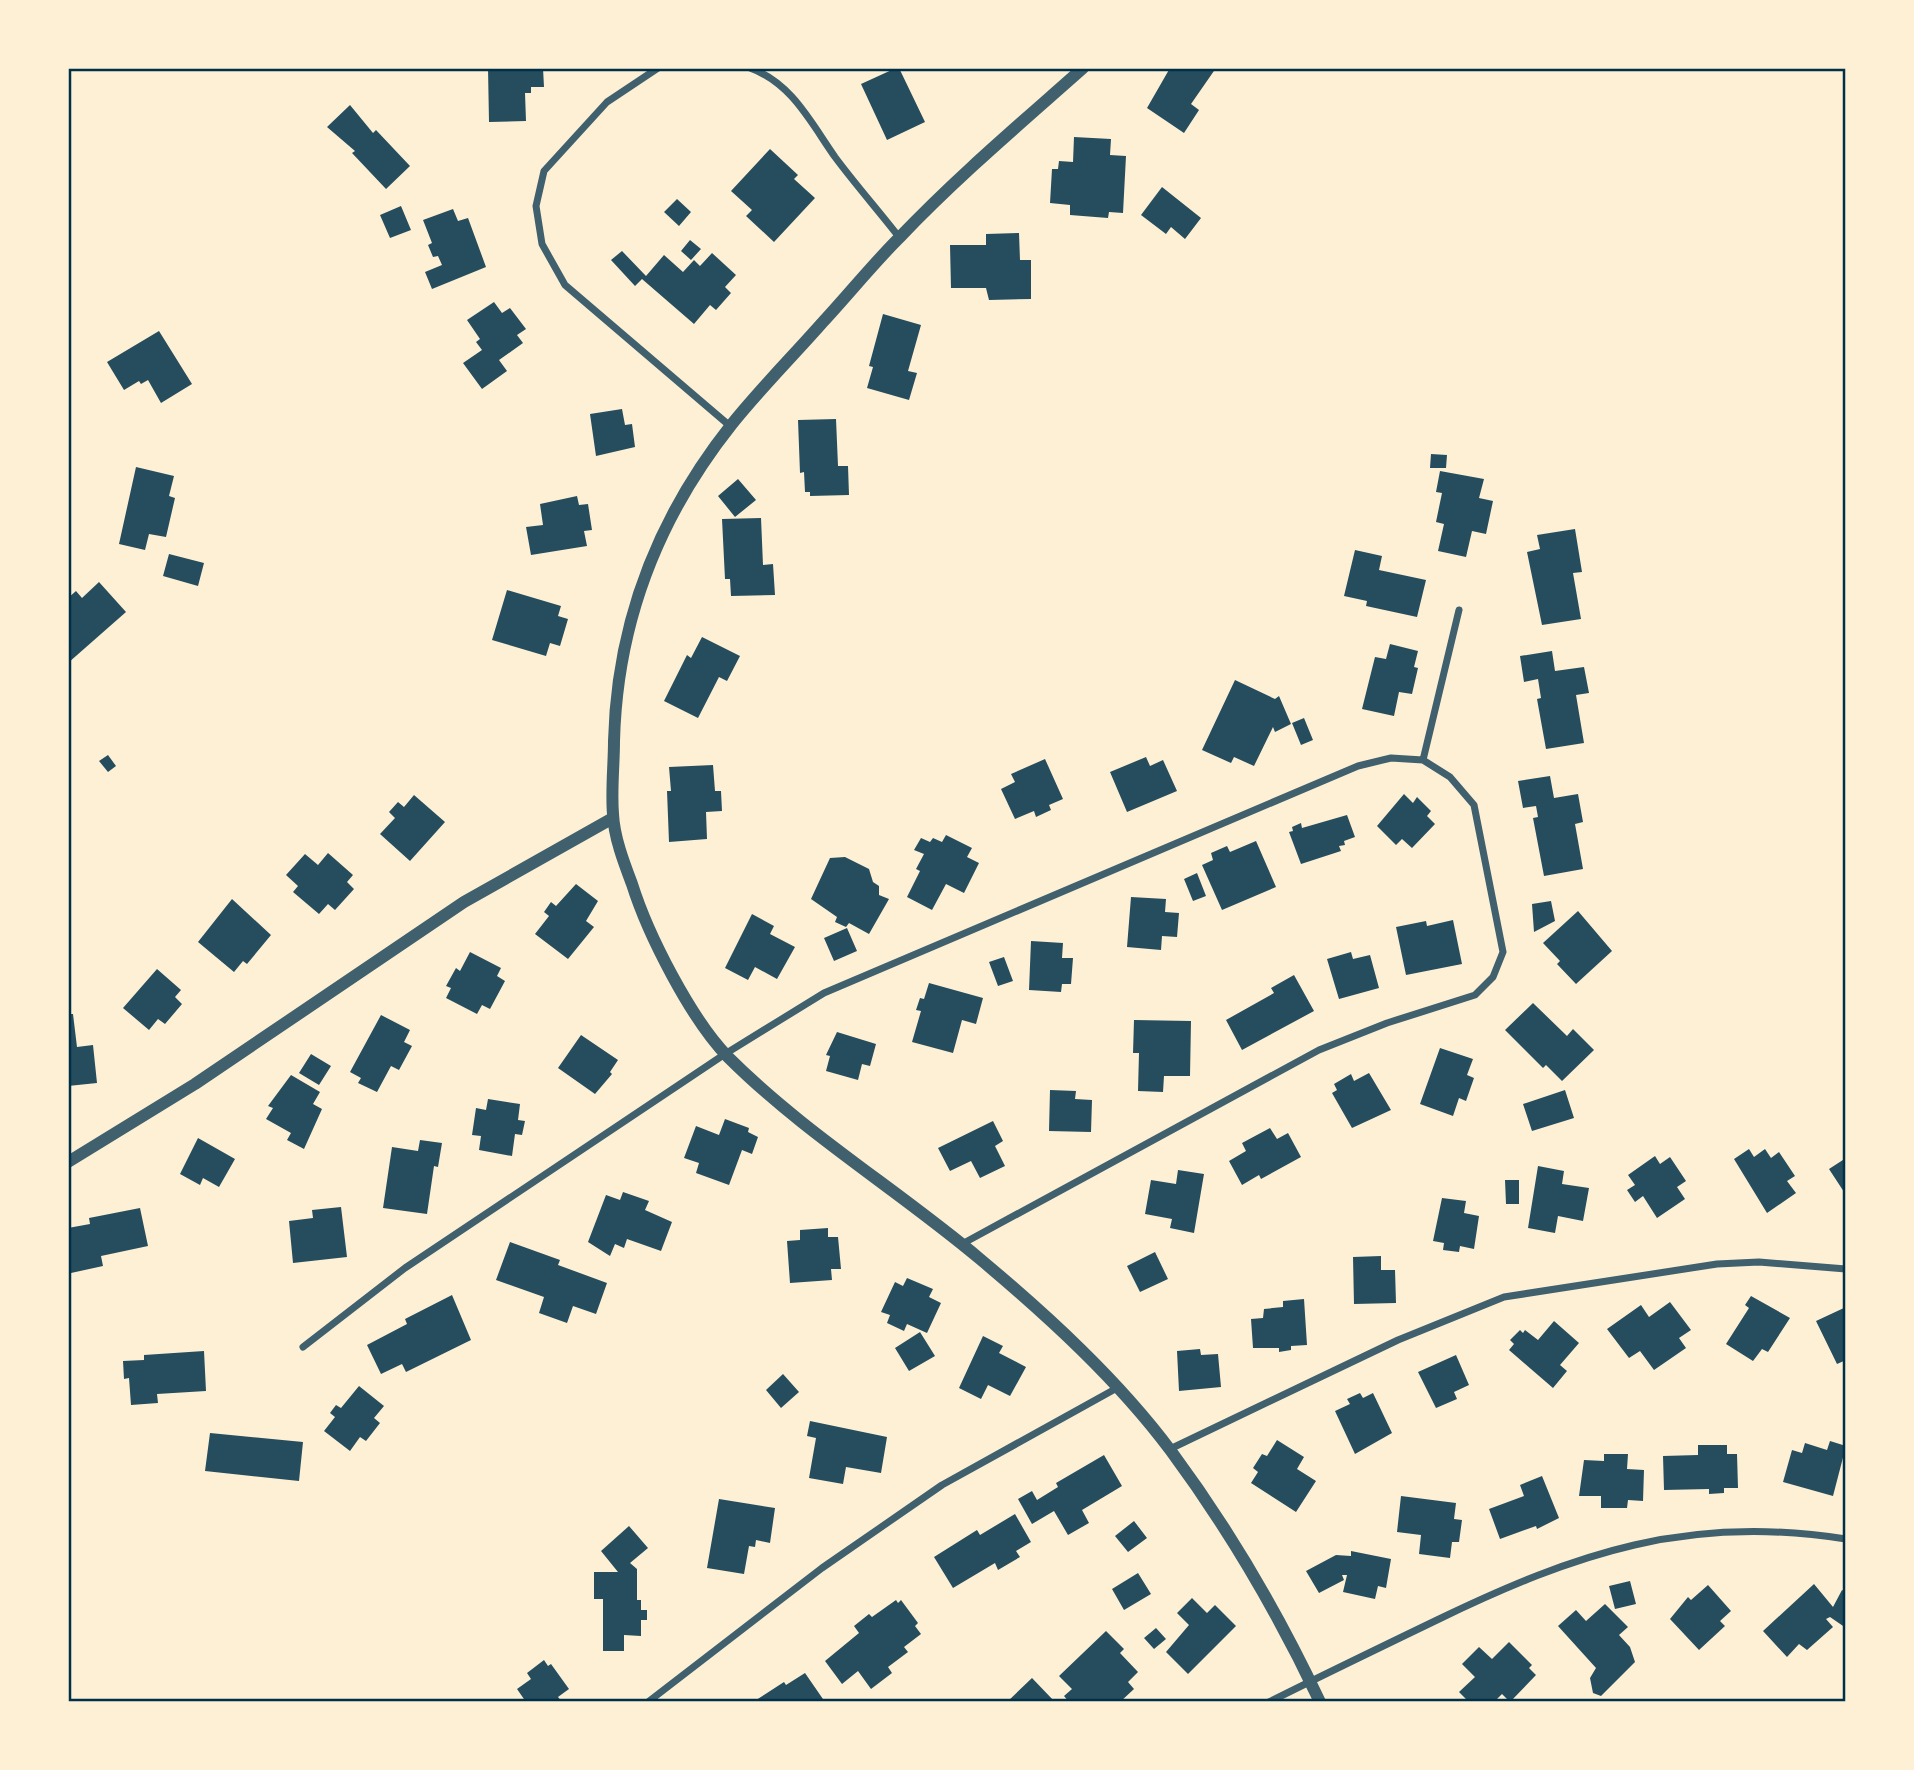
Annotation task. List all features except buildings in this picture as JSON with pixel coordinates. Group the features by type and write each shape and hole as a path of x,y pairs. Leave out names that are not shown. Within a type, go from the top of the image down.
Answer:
{"street":[{"path":"658,68 607,102 544,171 536,205 542,244 565,285 730,426"},
{"path":"750,68 778,84 802,106 835,158 899,237"},
{"path":"1083,68 899,237 730,426 673,515 644,573 635,600 615,699 613,818 642,915 687,999 724,1054 820,1136 962,1244 1037,1309 1117,1388 1170,1449 1268,1603 1320,1702"},
{"path":"1423,760 1459,610"},
{"path":"303,1347 405,1268 724,1054 855,978 1358,766 1391,758 1423,760 1450,777 1474,805 1503,952 1493,977 1475,995 1387,1023 1318,1050 962,1244"},
{"path":"68,1161 195,1084 464,902 613,818"},
{"path":"1170,1449 1398,1340 1504,1297 1717,1264 1759,1262 1846,1269"},
{"path":"648,1702 822,1568 942,1485 1117,1388"},
{"path":"1269,1702 1488,1595 1590,1554 1665,1538 1723,1532 1789,1532 1846,1539"}]}
